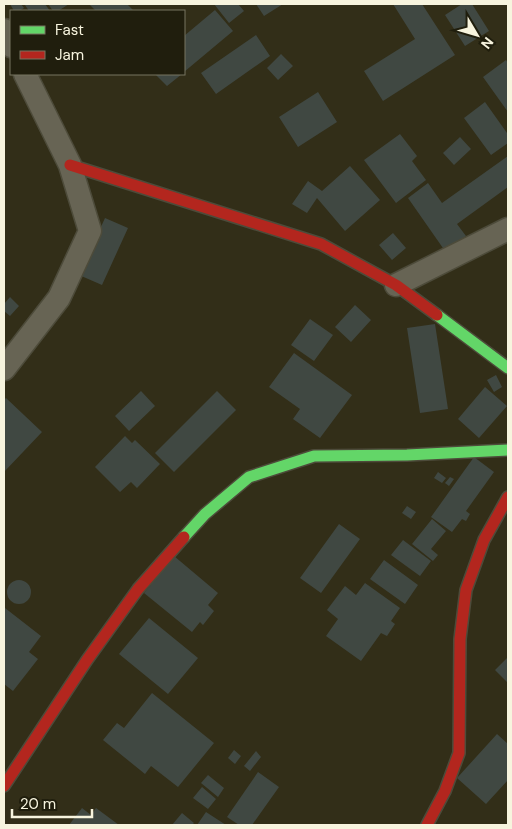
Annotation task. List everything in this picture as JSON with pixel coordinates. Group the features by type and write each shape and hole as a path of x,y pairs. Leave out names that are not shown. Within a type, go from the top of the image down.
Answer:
{"street":[{"path":"4,30 10,44"},
{"path":"4,369 60,298 90,231 70,165 25,75"},
{"path":"70,165 321,244 396,285 508,368"},
{"path":"396,285 508,229"},
{"path":"4,786 87,660 138,589 205,514 249,477 314,456 407,455 508,450"},
{"path":"427,825 446,791 459,753 460,639 466,590 484,540 508,497"}],"building":[{"path":"10,4 21,4 24,8 21,10 13,10"},
{"path":"45,4 49,10 28,10 25,5"},
{"path":"48,4 69,4 60,10 52,10"},
{"path":"89,4 127,4 133,10 95,10"},
{"path":"214,4 238,4 244,11 229,23"},
{"path":"256,4 283,4 264,16"},
{"path":"393,4 422,4 455,55 383,101 364,71 415,39"},
{"path":"462,4 472,4 489,31 465,46 445,15"},
{"path":"215,10 233,31 185,71 185,35"},
{"path":"256,35 270,56 216,94 201,73"},
{"path":"281,54 293,66 278,80 267,68"},
{"path":"506,60 508,63 508,112 483,77"},
{"path":"156,75 181,75 167,86"},
{"path":"318,92 337,122 298,147 279,117"},
{"path":"485,102 508,132 508,143 491,155 464,118"},
{"path":"400,134 417,156 412,161 426,180 396,203 364,160"},
{"path":"460,137 471,149 454,165 443,153"},
{"path":"508,156 508,187 457,224 466,236 445,251 408,198 428,183 442,203"},
{"path":"350,166 380,200 345,231 317,198 307,213 292,204 308,181 322,191"},
{"path":"105,218 128,228 102,285 79,275"},
{"path":"393,233 406,248 392,260 379,245"},
{"path":"10,297 19,306 10,316 4,311 4,304"},
{"path":"355,305 371,320 351,342 335,327"},
{"path":"310,319 333,335 314,361 291,345"},
{"path":"435,324 448,409 420,413 407,328"},
{"path":"294,353 352,395 320,438 293,419 300,409 269,387"},
{"path":"496,375 502,387 494,392 487,380"},
{"path":"485,387 507,406 479,438 458,419"},
{"path":"141,391 155,406 129,431 115,416"},
{"path":"217,391 236,410 174,472 155,453"},
{"path":"6,398 42,432 4,472 4,400"},
{"path":"125,436 132,443 135,440 160,464 137,488 131,482 120,492 95,467"},
{"path":"474,457 494,472 466,511 470,514 466,521 462,519 452,532 431,517"},
{"path":"438,472 446,478 442,483 434,478"},
{"path":"450,477 454,479 449,486 445,483"},
{"path":"407,506 416,512 411,519 402,513"},
{"path":"432,519 446,531 431,549 438,555 433,561 412,544"},
{"path":"339,524 360,539 321,593 300,578"},
{"path":"403,540 431,561 420,576 391,555"},
{"path":"174,556 218,593 208,605 214,611 203,625 200,622 192,632 144,593"},
{"path":"384,560 418,585 405,604 370,579"},
{"path":"19,580 24,581 30,587 30,597 24,603 19,604 14,603 8,597 7,592 8,587 14,581"},
{"path":"365,583 400,608 391,621 395,624 387,636 381,633 361,661 326,636 338,619 327,610 345,586 356,595"},
{"path":"5,608 41,636 29,652 38,659 13,691 4,684"},
{"path":"149,618 198,658 168,694 119,654"},
{"path":"508,657 508,683 495,670"},
{"path":"152,693 214,743 178,787 151,766 145,774 103,740 117,723 124,728"},
{"path":"497,734 508,744 508,780 486,804 457,778"},
{"path":"234,750 241,756 235,764 228,758"},
{"path":"256,751 261,757 250,771 244,766"},
{"path":"258,772 279,787 252,825 239,825 227,817"},
{"path":"208,775 224,788 218,797 201,783"},
{"path":"202,787 216,799 208,809 193,798"},
{"path":"82,808 91,815 96,808 119,825 69,825"},
{"path":"206,812 226,825 197,825"},
{"path":"182,813 194,823 192,825 172,825"}],"traffic: fast":[{"path":"437,315 508,368"},
{"path":"184,537 205,514 249,477 314,456 407,455 508,450"}],"traffic: jam":[{"path":"70,165 321,244 396,285 437,315"},
{"path":"427,825 445,791 459,753 460,639 466,590 484,540 508,497"},
{"path":"4,786 87,660 138,589 184,537"}]}
